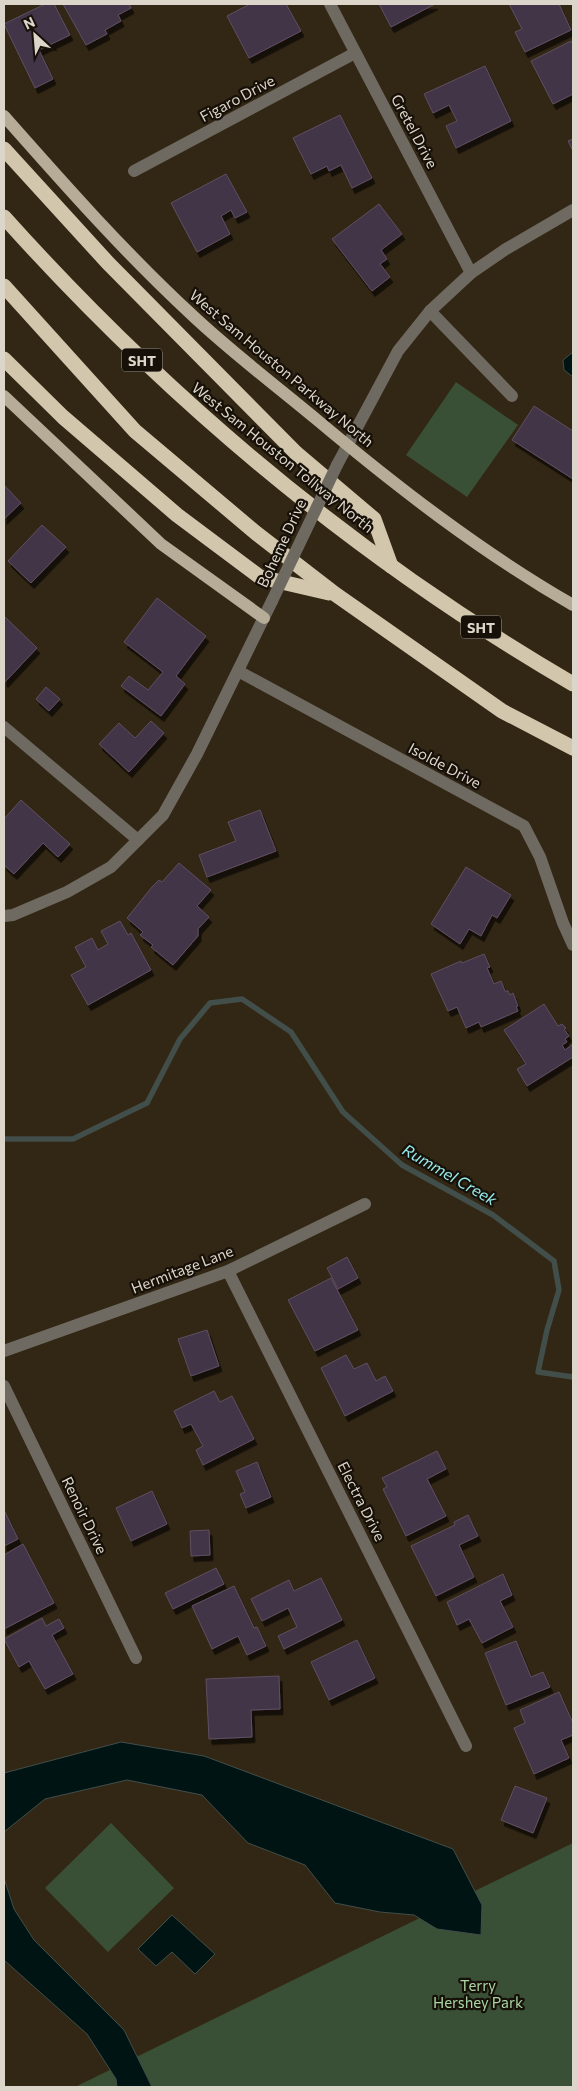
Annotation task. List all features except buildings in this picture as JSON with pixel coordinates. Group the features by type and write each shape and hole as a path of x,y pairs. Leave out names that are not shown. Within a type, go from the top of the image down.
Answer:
{"highway":[{"path":"4,149 108,263 296,453 374,518 391,566"},
{"name":"West Sam Houston Tollway North","path":"4,217 95,314 191,405 292,491 391,566 481,627 573,684"},
{"path":"4,286 135,432 256,533 335,594 502,711 573,748"},
{"path":"4,358 63,417 178,516 260,577 335,594"}],"main road":[{"name":"West Sam Houston Parkway North","path":"4,116 78,202 140,266 192,315 346,444 454,528 573,605"},
{"path":"4,396 161,544 264,618"}],"street":[{"name":"Gretel Drive","path":"330,4 472,273"},
{"name":"Figaro Drive","path":"134,171 355,53"},
{"name":"Boheme Drive","path":"138,840 163,814 197,754 346,444 398,351 430,311 472,273 506,248 573,210"},
{"path":"430,311 512,396"},
{"name":"Isolde Drive","path":"238,671 524,826 540,857 563,923 573,945"},
{"path":"4,727 138,840 111,867 67,892 4,916"},
{"name":"Hermitage Lane","path":"4,1351 228,1271 365,1204"},
{"name":"Electra Drive","path":"228,1271 466,1746"},
{"name":"Renoir Drive","path":"4,1386 136,1658"}],"green space":[{"path":"456,382 518,425 467,497 406,455"},
{"path":"111,1823 174,1888 108,1952 45,1888"},
{"name":"Terry Hershey Park","path":"573,1843 573,2087 75,2087"}],"shaded area":[{"path":"573,352 573,377 564,370 563,360"},
{"path":"121,1742 204,1756 453,1849 482,1905 481,1935 437,1929 414,1915 380,1912 335,1903 305,1865 248,1843 202,1795 127,1780 45,1799 4,1832 4,1773"},
{"path":"4,1878 14,1909 34,1940 124,2030 152,2087 117,2087 116,2079 87,2034 4,1960"},
{"path":"172,1915 215,1954 195,1974 172,1952 156,1966 138,1949"}],"waterway":[{"name":"Rummel Creek","path":"4,1139 73,1139 147,1103 180,1039 210,1003 242,999 291,1032 343,1112 402,1165 493,1215 554,1261 559,1290 547,1330 538,1372 573,1377"}]}
